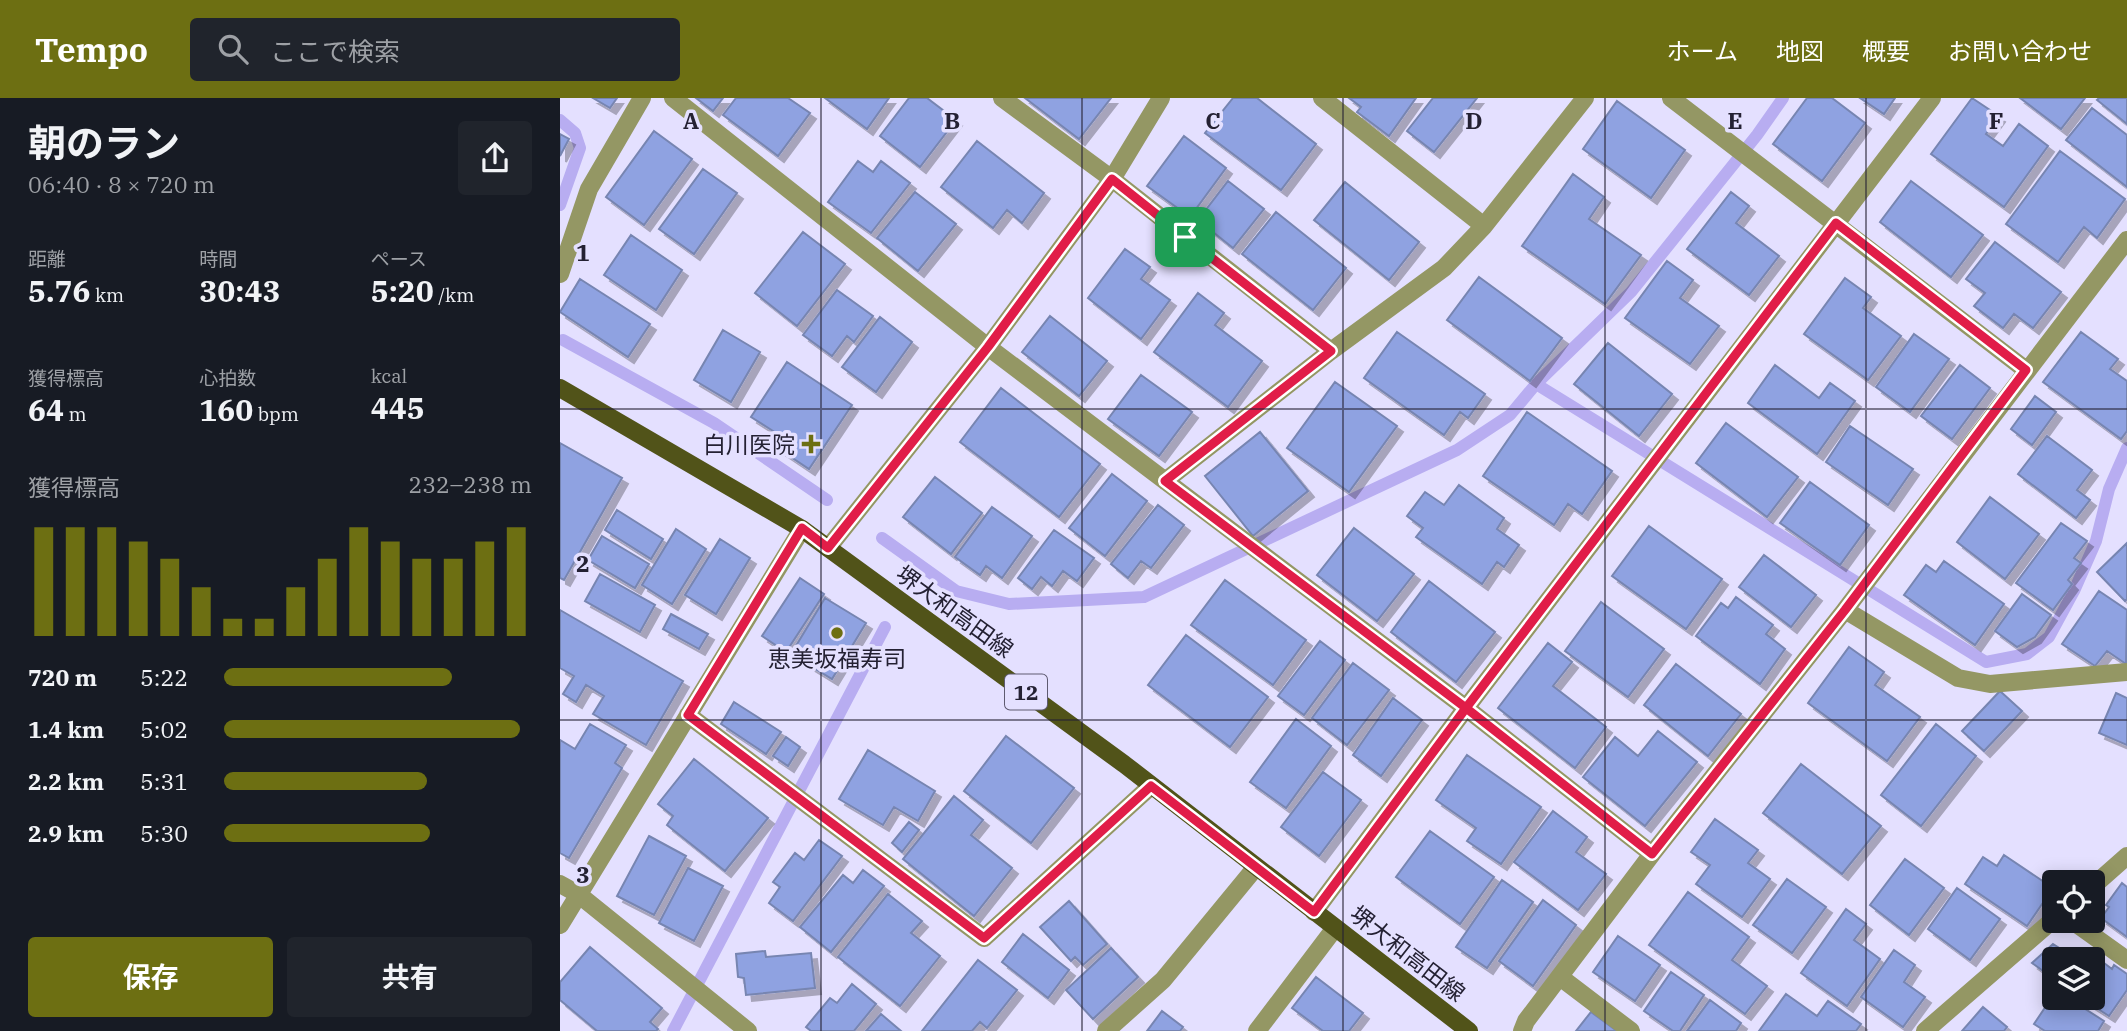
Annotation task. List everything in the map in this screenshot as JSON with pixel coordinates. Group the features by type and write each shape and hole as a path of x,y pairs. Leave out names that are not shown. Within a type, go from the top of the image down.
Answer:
{"main road":[{"name":"堺大和高田線","path":"560,387 802,528 1151,786 1469,1031"}],"street":[{"path":"560,274 589,189 642,98"},
{"path":"673,98 988,347 1466,708 1652,854"},
{"path":"1002,98 1112,179 1331,351"},
{"path":"828,548 988,347 1112,179 1161,98"},
{"path":"1322,98 1484,226"},
{"path":"1165,481 1331,351 1444,268 1484,226 1586,98"},
{"path":"1671,98 2026,370"},
{"path":"1314,912 1466,708 1932,98"},
{"path":"1522,1031 1526,1021 1652,854 1845,610 2127,240"},
{"path":"560,925 802,528"},
{"path":"1845,610 1958,678 1990,684 2127,672"},
{"path":"688,715 984,938 1151,786"},
{"path":"2105,875 2127,856"},
{"path":"1106,1031 1163,980 1256,867"},
{"path":"560,884 578,894 748,1031"},
{"path":"1257,1031 1335,928"},
{"path":"1925,1031 2042,929"},
{"path":"2089,933 2127,960"},
{"path":"1560,977 1631,1031"}],"building":[{"path":"593,98 617,98 610,108"},
{"path":"696,98 723,98 713,111"},
{"path":"736,98 788,98 810,113 778,156 723,115"},
{"path":"825,98 889,98 867,129"},
{"path":"909,98 927,98 956,120 920,167 880,136"},
{"path":"1025,98 1111,98 1079,139"},
{"path":"1233,98 1257,98 1316,144 1281,190 1205,133"},
{"path":"1349,98 1416,98 1389,136 1357,112 1361,107"},
{"path":"1433,98 1477,98 1434,152 1407,131"},
{"path":"1807,98 1832,98 1865,123 1822,181 1773,144"},
{"path":"1860,98 1895,98 1884,114"},
{"path":"1972,98 1999,116 1986,134 2003,146 2019,124 2048,146 2004,207 1931,154"},
{"path":"2020,98 2085,98 2061,129"},
{"path":"2127,98 2127,124 2097,100"},
{"path":"1617,101 1685,150 1651,198 1583,149"},
{"path":"2092,108 2127,135 2127,187 2066,140"},
{"path":"654,131 692,159 644,225 606,197"},
{"path":"560,134 569,139 560,156"},
{"path":"1184,136 1226,168 1190,217 1147,186"},
{"path":"977,141 1044,193 1022,223 1007,210 993,228 941,187"},
{"path":"2060,151 2125,199 2097,238 2084,227 2058,262 2006,224"},
{"path":"858,161 873,172 881,161 910,183 871,233 828,202"},
{"path":"703,169 737,193 694,254 659,229"},
{"path":"1573,174 1604,197 1589,219 1641,255 1605,304 1522,246"},
{"path":"1228,181 1264,209 1233,248 1198,220"},
{"path":"1911,181 1983,235 1951,277 1880,222"},
{"path":"1345,182 1419,242 1389,280 1314,220"},
{"path":"915,192 956,224 918,271 877,238"},
{"path":"1731,192 1749,206 1736,223 1779,256 1749,295 1687,249"},
{"path":"1276,212 1346,268 1313,310 1242,254"},
{"path":"803,232 845,264 797,326 755,293"},
{"path":"631,235 682,270 656,310 604,275"},
{"path":"1995,242 2061,292 2033,328 2014,314 2003,328 1974,306 1985,293 1966,279"},
{"path":"1125,249 1150,267 1141,279 1170,300 1141,339 1088,298"},
{"path":"1667,261 1693,280 1680,298 1719,326 1690,364 1625,318"},
{"path":"1479,277 1562,338 1530,381 1447,320"},
{"path":"1845,278 1871,297 1863,308 1901,336 1868,380 1804,334"},
{"path":"580,279 650,324 628,357 560,312"},
{"path":"837,290 873,316 854,342 847,336 832,356 803,335"},
{"path":"1198,293 1224,313 1215,325 1262,361 1228,407 1154,352"},
{"path":"1050,316 1107,361 1079,396 1022,352"},
{"path":"880,317 912,342 876,392 842,367"},
{"path":"723,330 760,352 731,402 694,380"},
{"path":"1397,332 1485,394 1468,418 1460,412 1444,435 1364,378"},
{"path":"2081,332 2118,359 2110,369 2127,381 2127,431 2121,439 2043,382"},
{"path":"1914,334 1949,359 1910,412 1876,387"},
{"path":"1608,343 1672,394 1639,436 1574,384"},
{"path":"787,362 852,405 809,469 767,441 773,431 751,417"},
{"path":"1775,365 1819,398 1830,383 1855,401 1817,454 1748,403"},
{"path":"1960,365 1990,388 1952,439 1921,416"},
{"path":"1141,375 1192,412 1159,456 1108,419"},
{"path":"1335,382 1397,426 1349,492 1287,448"},
{"path":"1001,388 1100,464 1059,517 960,442"},
{"path":"2035,396 2056,412 2032,445 2011,429"},
{"path":"1527,412 1612,471 1582,514 1568,504 1554,525 1483,476"},
{"path":"1726,423 1798,477 1767,517 1696,463"},
{"path":"1850,426 1913,469 1888,505 1826,462"},
{"path":"1260,432 1308,491 1253,536 1205,476"},
{"path":"2047,436 2092,470 2077,490 2090,500 2076,518 2018,474"},
{"path":"560,443 622,478 564,580 560,578"},
{"path":"1112,474 1147,501 1105,556 1069,528"},
{"path":"935,477 982,513 951,554 903,517"},
{"path":"1810,482 1869,525 1840,565 1780,523"},
{"path":"1459,485 1504,518 1497,529 1519,545 1504,567 1497,562 1482,584 1416,537 1423,528 1407,516 1425,492 1444,505"},
{"path":"1990,497 2039,534 2005,579 1957,542"},
{"path":"1158,505 1184,525 1151,568 1141,561 1128,578 1111,564"},
{"path":"992,507 1032,536 1002,578 986,566 980,575 955,557"},
{"path":"617,510 663,539 651,559 605,530"},
{"path":"2061,523 2087,541 2074,558 2081,563 2068,580 2072,584 2053,610 2016,583"},
{"path":"1649,526 1722,579 1686,629 1612,576"},
{"path":"1354,528 1414,574 1377,621 1317,575"},
{"path":"676,529 706,549 672,604 642,585"},
{"path":"1054,530 1094,558 1077,581 1063,571 1052,586 1041,577 1032,589 1018,578"},
{"path":"602,536 649,564 635,588 588,560"},
{"path":"720,539 750,558 716,614 685,595"},
{"path":"2127,543 2127,599 2125,601 2097,572"},
{"path":"1764,555 1816,595 1791,627 1739,587"},
{"path":"1944,561 2004,604 1975,645 1904,595 1926,565 1936,572"},
{"path":"600,574 655,605 640,632 585,601"},
{"path":"800,578 824,594 786,652 762,636"},
{"path":"1225,580 1306,640 1273,685 1191,625"},
{"path":"1429,581 1495,632 1456,682 1391,632"},
{"path":"2099,591 2127,610 2126,664 2107,651 2095,666 2062,644"},
{"path":"2022,594 2051,615 2035,637 2017,647 1995,631"},
{"path":"1736,597 1773,625 1766,634 1785,649 1760,684 1696,636 1721,603 1728,608"},
{"path":"825,598 866,623 832,679 791,654"},
{"path":"1601,602 1664,649 1628,697 1565,651"},
{"path":"560,610 683,681 646,745 593,714 604,696 586,685 576,702 563,694 574,676 560,668"},
{"path":"671,614 708,634 699,649 663,629"},
{"path":"1186,635 1268,697 1230,747 1148,685"},
{"path":"1320,641 1345,660 1304,715 1278,696"},
{"path":"1548,643 1572,662 1553,686 1606,727 1575,768 1498,708"},
{"path":"1849,647 1884,672 1875,685 1920,717 1887,761 1808,703"},
{"path":"1353,663 1389,690 1347,745 1312,718"},
{"path":"1676,664 1741,714 1708,756 1644,705"},
{"path":"2000,691 2022,711 1984,751 1962,731"},
{"path":"2116,693 2127,698 2127,745 2099,733"},
{"path":"1393,698 1422,720 1381,776 1353,755"},
{"path":"734,702 781,732 766,754 721,724"},
{"path":"1296,719 1331,746 1286,808 1250,782"},
{"path":"590,724 626,745 615,763 622,768 569,858 560,853 560,740 575,749"},
{"path":"1936,724 1976,756 1921,826 1881,795"},
{"path":"1658,731 1697,762 1645,826 1583,777 1615,737 1638,756"},
{"path":"1006,736 1074,788 1031,843 964,791"},
{"path":"786,737 800,747 788,766 773,756"},
{"path":"868,750 935,791 918,821 894,807 883,825 839,799"},
{"path":"1467,755 1541,807 1501,864 1467,841 1476,828 1436,800"},
{"path":"694,759 768,818 725,871 667,825 673,816 658,804"},
{"path":"1801,764 1881,826 1842,874 1763,813"},
{"path":"1323,772 1361,800 1319,856 1281,827"},
{"path":"954,796 983,820 971,835 1012,868 974,916 903,859"},
{"path":"1553,811 1587,837 1576,852 1606,874 1578,910 1514,862"},
{"path":"1715,819 1758,850 1748,863 1770,879 1742,917 1696,884 1710,865 1691,852"},
{"path":"909,822 919,830 902,852 892,843"},
{"path":"1430,831 1494,877 1460,924 1396,877"},
{"path":"649,836 686,856 654,915 617,896"},
{"path":"819,840 842,856 793,921 769,903 780,887 773,882 795,853 804,860"},
{"path":"2004,855 2042,881 2042,904 2027,926 1965,884 1983,857 1997,866"},
{"path":"1905,859 1944,888 1909,935 1870,905"},
{"path":"688,868 723,886 694,941 659,923"},
{"path":"863,870 884,886 831,952 800,927 843,875 853,883"},
{"path":"1787,879 1826,907 1792,953 1753,925"},
{"path":"1502,880 1533,902 1487,968 1456,947"},
{"path":"2122,883 2127,887 2127,937 2105,921 2105,912 2109,907 2106,905"},
{"path":"1957,888 2000,919 1970,960 1928,929"},
{"path":"1688,892 1749,937 1732,960 1767,986 1745,1014 1649,945"},
{"path":"888,894 922,921 911,933 940,956 900,1006 838,957"},
{"path":"1543,900 1576,925 1533,986 1499,961"},
{"path":"1069,901 1107,944 1083,965 1075,957 1071,961 1040,927"},
{"path":"1846,909 1866,924 1854,940 1880,959 1847,1006 1801,973"},
{"path":"1023,934 1069,970 1048,998 1002,962"},
{"path":"1618,936 1660,965 1635,1001 1593,972"},
{"path":"590,947 662,1008 650,1022 658,1029 656,1031 597,1031 560,1000 560,982"},
{"path":"1111,948 1138,977 1093,1019 1066,990"},
{"path":"1894,950 1915,965 1904,982 1925,997 1903,1027 1861,997"},
{"path":"765,951 766,957 811,953 815,988 746,995 744,978 738,977 736,954"},
{"path":"2042,954 2042,970 2032,963"},
{"path":"978,960 1017,990 987,1028 980,1022 972,1031 922,1031"},
{"path":"2105,964 2112,969 2114,965 2127,974 2127,990 2109,1016 2100,1010 2105,1010"},
{"path":"1671,972 1704,995 1680,1031 1673,1031 1644,1011"},
{"path":"1316,977 1363,1013 1349,1031 1323,1031 1292,1008"},
{"path":"852,984 876,1004 854,1031 811,1031 806,1027 830,998 837,1003"},
{"path":"1786,994 1817,1016 1828,1001 1861,1024 1856,1031 1759,1031"},
{"path":"1710,1000 1741,1023 1736,1031 1687,1031"},
{"path":"1983,1007 2007,1027 2004,1031 1962,1031"},
{"path":"2043,1010 2087,1010 2104,1021 2098,1031 2045,1031 2034,1024"},
{"path":"1162,1011 1183,1027 1180,1031 1147,1031"},
{"path":"1591,1012 1617,1031 1576,1031"},
{"path":"881,1014 901,1031 866,1031"}],"waterway":[{"path":"882,538 956,591 1009,604 1144,597 1457,450 1510,415 1536,384 1631,292 1757,135 1783,98"},
{"path":"560,120 575,133 580,148 560,205"},
{"path":"563,340 714,423 827,500"},
{"path":"1536,384 1986,662 2027,654 2049,637 2074,591 2096,541 2109,489 2127,448"},
{"path":"673,1031 885,627"}],"place":[{"name":"白川医院","path":"811,444"},
{"name":"恵美坂福寿司","path":"837,633"}],"route":[{"path":"1185,237 1112,179 988,347 828,548 802,528 688,715 984,938 1151,786 1314,912 1466,708 1652,854 1845,610 2026,370 1836,223 1466,708 1165,481 1331,351 1185,237"}]}
